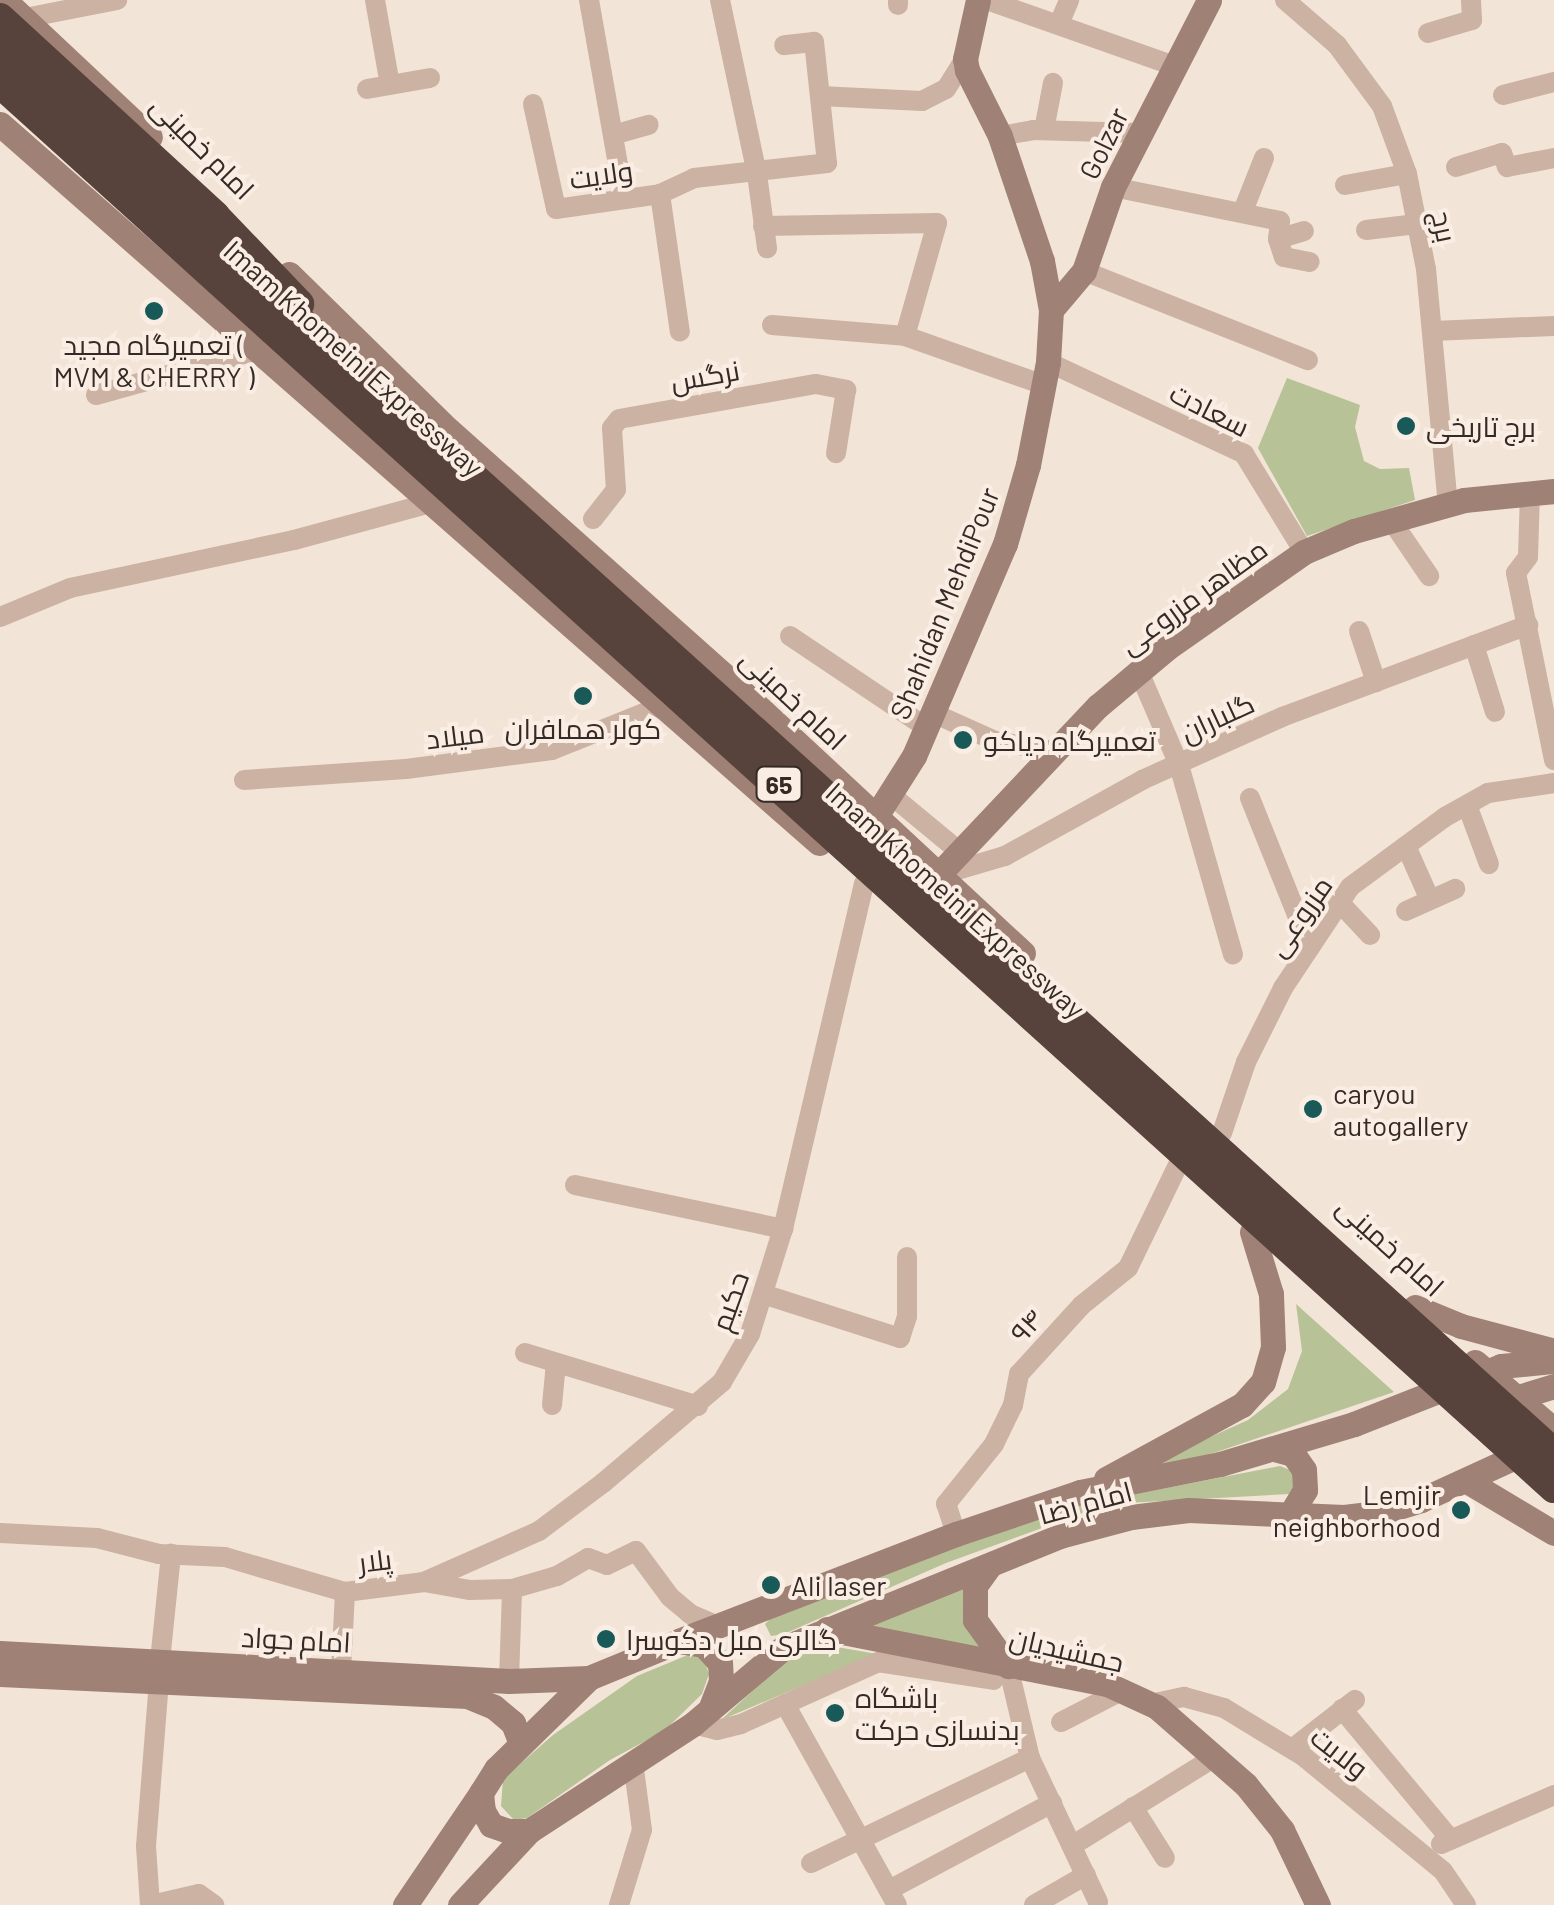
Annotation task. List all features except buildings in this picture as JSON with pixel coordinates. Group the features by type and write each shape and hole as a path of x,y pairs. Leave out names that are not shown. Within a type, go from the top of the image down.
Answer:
{"highway":[{"path":"13,18 216,216 401,428"},
{"name":"Imam Khomeini Expressway","path":"0,50 401,428 1554,1488"},
{"name":"Imam Khomeini Expressway","path":"0,83 401,428 1554,1453"},
{"path":"0,97 401,428"}],"main road":[{"name":"امام خمینی","path":"4,0 13,18 442,424 643,606 884,806 937,876 1554,1430"},
{"path":"965,59 978,0"},
{"name":"Golzar","path":"1051,310 1084,270 1112,187 1209,0"},
{"name":"Shahidan MehdiPour","path":"884,806 930,721 1005,544 1028,466 1046,374 1051,310 1042,261 1000,136 965,59"},
{"path":"0,124 664,705 1554,1504"},
{"path":"0,137 89,202"},
{"name":"مظاهر مزروعی","path":"937,876 1054,752 1139,672 1304,552 1448,504 1542,492"},
{"path":"602,650 643,606"},
{"path":"1080,1492 1242,1405 1263,1382 1273,1347 1271,1294 1252,1232"},
{"path":"1414,1307 1461,1326 1554,1351"},
{"name":"امام رضا","path":"589,1678 956,1534 1080,1492 1274,1449 1485,1372 1554,1361"},
{"path":"1429,1394 1468,1406 1554,1386"},
{"name":"امام رضا","path":"529,1831 702,1716 782,1648 1060,1536 1131,1517 1189,1510 1344,1517 1382,1512 1467,1480 1502,1459 1554,1442"},
{"path":"1274,1449 1293,1454 1304,1470 1305,1490 1292,1513"},
{"path":"1467,1480 1554,1533"},
{"path":"990,1564 974,1586 974,1620 1001,1673"},
{"path":"762,1612 752,1625 752,1641 764,1647 782,1648"},
{"name":"جمشیدیان","path":"825,1628 1001,1673 1121,1690 1150,1704 1246,1784 1282,1830 1318,1905"},
{"path":"678,1641 704,1645 720,1664 720,1681 702,1716"},
{"name":"امام جواد","path":"0,1652 159,1671 467,1696 504,1715 513,1723 521,1744"},
{"name":"امام جواد","path":"0,1674 341,1672 509,1681 589,1678"},
{"path":"404,1905 521,1744 589,1678"},
{"path":"482,1793 483,1811 491,1825 508,1831 529,1831"},
{"path":"473,1899 529,1831"}],"street":[{"path":"13,18 117,0"},
{"path":"375,0 390,85"},
{"path":"589,0 624,198"},
{"path":"720,0 757,174 766,248"},
{"path":"987,0 1176,67"},
{"path":"1059,24 1069,0"},
{"name":"برج","path":"1285,0 1337,45 1382,106 1407,174 1433,331 1448,504"},
{"path":"1428,33 1472,20 1471,0"},
{"path":"784,44 814,42 820,96 922,102 946,89 965,59"},
{"path":"366,90 430,78"},
{"path":"1503,95 1554,82"},
{"path":"1044,130 1053,83"},
{"name":"ولایت","path":"533,104 556,208 660,194 694,178 757,174 827,163 820,96"},
{"path":"613,135 649,125"},
{"path":"1000,136 1044,130 1139,133"},
{"path":"1456,167 1502,153 1507,167 1554,158"},
{"path":"1243,211 1264,158"},
{"path":"1345,184 1407,174"},
{"path":"1112,187 1280,220 1278,239 1284,258 1310,262"},
{"path":"660,194 680,332"},
{"path":"763,226 937,223 904,336"},
{"path":"1366,230 1417,224"},
{"path":"1278,239 1304,231"},
{"path":"1084,270 1308,360"},
{"name":"سعادت","path":"772,325 904,336 1046,374 1244,454 1304,552"},
{"path":"1433,331 1554,326"},
{"path":"96,395 258,350"},
{"name":"نرگس","path":"593,519 616,490 612,428 619,419 816,384 846,390 836,453"},
{"path":"1542,492 1528,557 1516,573 1528,625 1544,646 1554,760"},
{"path":"0,617 70,588 294,540 434,502"},
{"path":"1391,520 1429,576"},
{"name":"گلباران","path":"937,876 1005,856 1178,765 1282,717 1528,625"},
{"path":"1359,631 1376,682"},
{"path":"790,636 930,721 995,741 1054,752"},
{"path":"1474,645 1495,712"},
{"path":"1139,672 1178,765 1233,954"},
{"name":"میلاد","path":"244,780 406,769 552,750 664,705"},
{"name":"مزروعی","path":"1222,1134 1246,1062 1283,988 1350,887 1488,793 1554,784"},
{"path":"1250,798 1310,947"},
{"path":"1466,805 1490,864"},
{"path":"884,806 961,853"},
{"path":"1406,846 1430,900"},
{"name":"حکیم","path":"424,1582 539,1531 698,1406 722,1382 750,1334 782,1229 864,884"},
{"path":"1406,911 1455,889"},
{"path":"1340,902 1370,935"},
{"name":"۹۴","path":"956,1534 946,1504 994,1444 1013,1405 1019,1374 1082,1304 1128,1268 1178,1166"},
{"path":"574,1186 782,1229"},
{"path":"763,1294 900,1338 907,1316 907,1257"},
{"path":"525,1353 698,1406"},
{"path":"552,1405 556,1362"},
{"name":"پلار","path":"0,1533 97,1538 170,1554 225,1558 345,1592 424,1582 470,1590 512,1589 558,1576 588,1558 607,1565 636,1551 670,1596 690,1614 720,1626"},
{"path":"170,1554 146,1846 150,1905 198,1894 214,1905"},
{"path":"509,1681 512,1589"},
{"path":"341,1672 345,1592"},
{"path":"702,1716 717,1730 878,1662 1001,1673 1030,1758 1098,1902"},
{"path":"1061,1722 1121,1690"},
{"name":"ولایت","path":"1150,1704 1184,1697 1224,1708 1292,1749 1431,1860 1466,1905"},
{"path":"785,1704 893,1898 1052,1802"},
{"path":"1292,1749 1349,1704 1451,1840"},
{"path":"1073,1845 1215,1757"},
{"path":"812,1863 1030,1758"},
{"path":"618,1905 642,1830 633,1762"},
{"path":"1431,1860 1440,1845 1554,1795"},
{"path":"1133,1807 1165,1858"},
{"path":"1034,1905 1086,1875"}],"green space":[{"path":"1287,378 1360,405 1355,427 1364,461 1380,469 1409,468 1415,500 1307,536 1258,448"},
{"path":"1296,1304 1394,1392 1187,1462 1117,1479 1248,1420 1288,1389 1302,1351"},
{"path":"1280,1466 1293,1471 1296,1484 1289,1494 1108,1504 946,1563 784,1634 771,1636 765,1624 774,1615 1058,1509"},
{"path":"963,1582 966,1621 986,1651 863,1627"},
{"path":"831,1646 877,1654 721,1720 787,1659 807,1649"},
{"path":"695,1652 704,1659 709,1674 702,1694 664,1731 610,1760 527,1818 514,1820 501,1806 503,1779 553,1735 637,1676"}],"place":[{"name":"تعمیرگاه مجید ( MVM & CHERRY )","path":"154,311"},
{"name":"برج تاریخی","path":"1406,426"},
{"name":"کولر همافران","path":"583,696"},
{"name":"تعمیرگاه دیاکو","path":"963,740"},
{"name":"caryou autogallery","path":"1313,1109"},
{"name":"Lemjir neighborhood","path":"1461,1510"},
{"name":"Ali laser","path":"771,1585"},
{"name":"گالری مبل دکوسرا","path":"606,1639"},
{"name":"باشگاه بدنسازی حرکت","path":"835,1713"}]}
